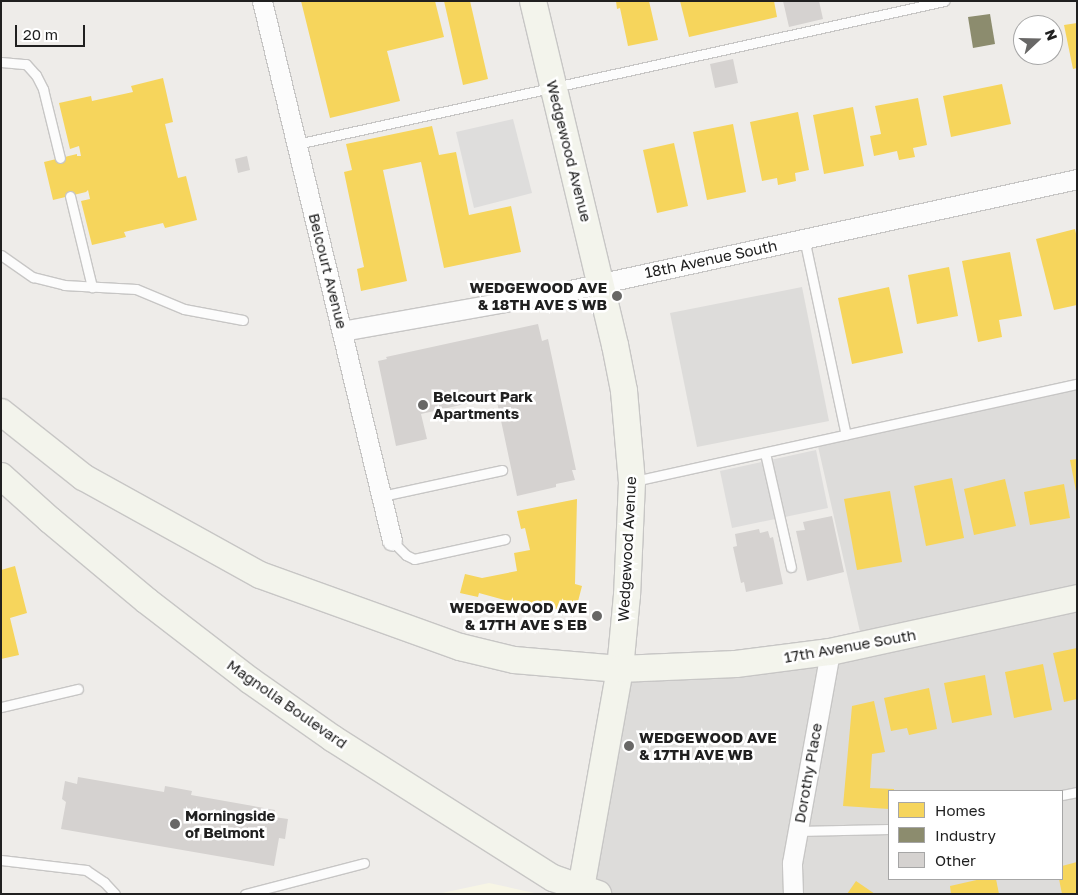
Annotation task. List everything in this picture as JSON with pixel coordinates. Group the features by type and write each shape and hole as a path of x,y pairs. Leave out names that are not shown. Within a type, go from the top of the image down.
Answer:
{"main road":[{"name":"Wedgewood Avenue","path":"532,1 602,283 624,391 632,482 627,595 620,669 587,892"},
{"path":"1,412 82,477 260,574 460,647 514,660 620,669"},
{"name":"Magnolia Boulevard","path":"1,476 50,520 147,601 251,680 332,738 553,878 587,892"},
{"name":"17th Avenue South","path":"620,669 736,664 830,652 1077,598"}],"street":[{"name":"Belcourt Avenue","path":"262,1 392,541"},
{"name":"18th Avenue South","path":"342,331 602,283 1077,178"},
{"name":"Dorothy Place","path":"793,894 792,863 830,652"}],"lane":[{"path":"297,144 944,1"},
{"path":"1,62 26,64 36,75 43,89 60,158"},
{"path":"70,196 92,287"},
{"path":"804,238 846,435"},
{"path":"1,255 33,277 64,285 136,288 184,309 243,320"},
{"path":"632,482 1077,384"},
{"path":"765,453 791,567"},
{"path":"382,496 502,470"},
{"path":"392,541 406,555 414,559 505,539"},
{"path":"1,707 78,689"},
{"path":"1063,795 1077,792"},
{"path":"797,831 888,829"},
{"path":"1,860 86,870 104,882 115,894"},
{"path":"245,894 364,863"}],"shaded area":[{"path":"513,119 532,193 474,208 456,132"},
{"path":"802,287 829,421 697,447 670,313"},
{"path":"1077,379 1077,894 590,894 620,669 863,645 817,442"},
{"path":"816,450 828,508 732,528 720,471"},
{"path":"489,883 539,894 437,894"}],"building: Homes":[{"path":"301,1 435,1 444,37 387,51 400,101 330,118"},
{"path":"444,1 470,1 488,79 463,85"},
{"path":"616,1 649,1 658,40 628,46 620,8 617,9"},
{"path":"680,1 774,1 777,17 689,37"},
{"path":"1077,23 1077,68 1073,69 1064,25"},
{"path":"163,78 173,122 165,124 178,178 186,176 197,220 165,228 163,223 124,232 126,237 92,245 81,201 90,199 88,190 53,200 44,162 77,154 77,156 81,156 79,146 70,149 59,103 91,96 92,101 133,92 131,86"},
{"path":"1002,84 1011,124 951,137 943,96"},
{"path":"918,98 927,145 913,148 915,157 899,160 897,151 874,156 870,136 881,134 875,106"},
{"path":"853,107 864,166 824,174 813,115"},
{"path":"798,112 809,170 795,173 796,181 778,185 777,178 762,181 750,122"},
{"path":"733,124 746,192 707,200 693,132"},
{"path":"432,126 439,155 456,152 469,215 511,206 521,252 444,268 421,162 383,170 407,281 361,291 357,269 364,267 344,172 352,170 346,144"},
{"path":"674,143 688,206 657,213 643,150"},
{"path":"1075,229 1077,238 1077,305 1054,310 1036,239"},
{"path":"1010,252 1022,316 999,320 1002,337 978,342 962,261"},
{"path":"949,267 958,316 917,324 908,275"},
{"path":"889,287 903,353 852,364 838,298"},
{"path":"1077,459 1077,491 1076,491 1070,460"},
{"path":"952,478 964,538 926,546 914,486"},
{"path":"1005,479 1016,526 974,535 964,489"},
{"path":"1064,484 1070,518 1030,525 1024,492"},
{"path":"890,491 902,562 857,570 844,499"},
{"path":"577,499 575,584 582,586 575,613 526,603 526,606 479,593 478,597 460,593 465,574 482,578 517,571 514,553 530,550 525,528 521,529 517,511"},
{"path":"15,566 27,613 10,618 19,655 1,659 1,570"},
{"path":"1077,648 1077,699 1064,702 1053,653"},
{"path":"1043,664 1052,710 1014,718 1005,672"},
{"path":"985,675 992,715 952,723 944,683"},
{"path":"929,688 937,729 909,735 907,728 891,731 884,698"},
{"path":"874,701 885,752 872,754 870,788 894,789 888,790 888,809 843,806 852,706"},
{"path":"1077,862 1077,894 1062,894 1059,880 1063,880 1063,866"},
{"path":"977,880 996,880 999,894 951,894 950,886"},
{"path":"856,881 875,894 847,894"}],"building: Industry":[{"path":"990,14 995,44 973,48 968,17"}],"building: Other":[{"path":"783,1 819,1 823,19 789,27"},
{"path":"733,59 738,83 715,88 710,64"},
{"path":"247,156 250,170 238,173 235,159"},
{"name":"Belcourt Park Apartments","path":"538,324 542,341 548,339 576,470 572,470 575,480 556,484 556,487 517,496 496,397 421,414 427,439 396,446 378,361 387,359 386,357"},
{"path":"832,516 844,572 807,581 796,531 805,530 803,522"},
{"path":"759,529 760,533 768,531 770,538 773,537 783,584 746,592 744,582 741,583 733,547 737,546 735,534"},
{"name":"Morningside of Belmont","path":"78,777 164,792 165,786 192,791 191,795 275,810 274,817 288,819 285,839 279,838 274,866 61,829 66,802 62,799 65,781 77,784"}],"place":[{"name":"WEDGEWOOD AVE & 18TH AVE S WB","path":"617,296"},
{"name":"Belcourt Park Apartments","path":"423,405"},
{"name":"WEDGEWOOD AVE & 17TH AVE S EB","path":"597,616"},
{"name":"WEDGEWOOD AVE & 17TH AVE WB","path":"629,746"},
{"name":"Morningside of Belmont","path":"175,824"}]}
